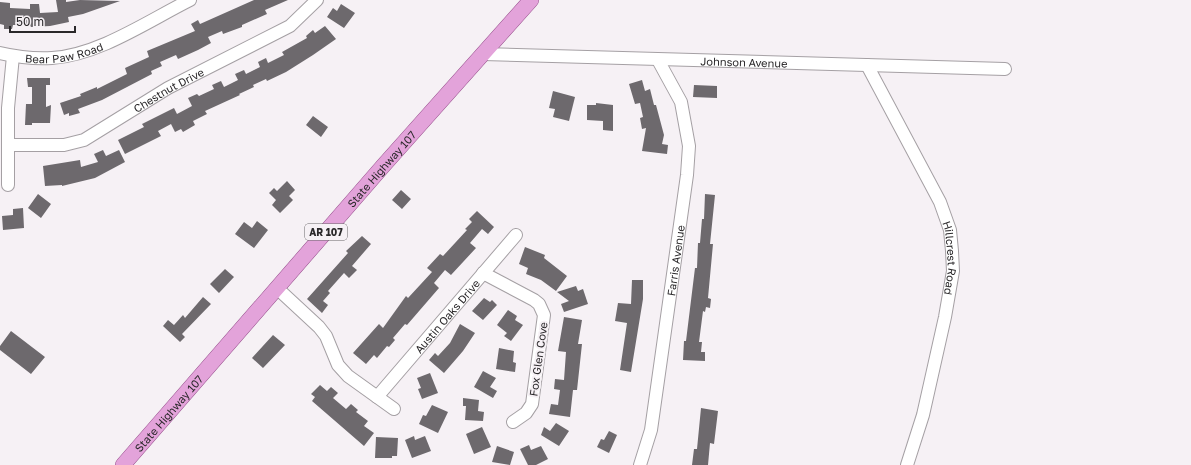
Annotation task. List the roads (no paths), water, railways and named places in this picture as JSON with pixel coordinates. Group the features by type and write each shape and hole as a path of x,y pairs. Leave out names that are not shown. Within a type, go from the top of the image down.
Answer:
{"main road":[{"name":"State Highway 107","path":"123,465 278,289 353,200 531,0"}],"street":[{"name":"Bear Paw Road","path":"0,53 13,56 52,58 78,54 108,42 190,0"},
{"name":"Chestnut Drive","path":"9,144 64,145 84,140 168,88 290,26 317,0"},
{"name":"Johnson Avenue","path":"483,54 1005,69"},
{"path":"8,185 8,108 13,56"},
{"name":"Farris Avenue","path":"640,465 648,442 656,396 687,175 689,146 681,102 658,60"},
{"name":"Hillcrest Road","path":"867,65 940,202 950,230 953,271 945,317 923,415 907,465"},
{"name":"Austin Oaks Drive","path":"377,397 516,235"},
{"name":"Fox Glen Cove","path":"483,273 534,300 544,315 532,404 526,412 513,422"},
{"path":"278,289 319,327 326,336 338,365 348,376 394,409"}]}
